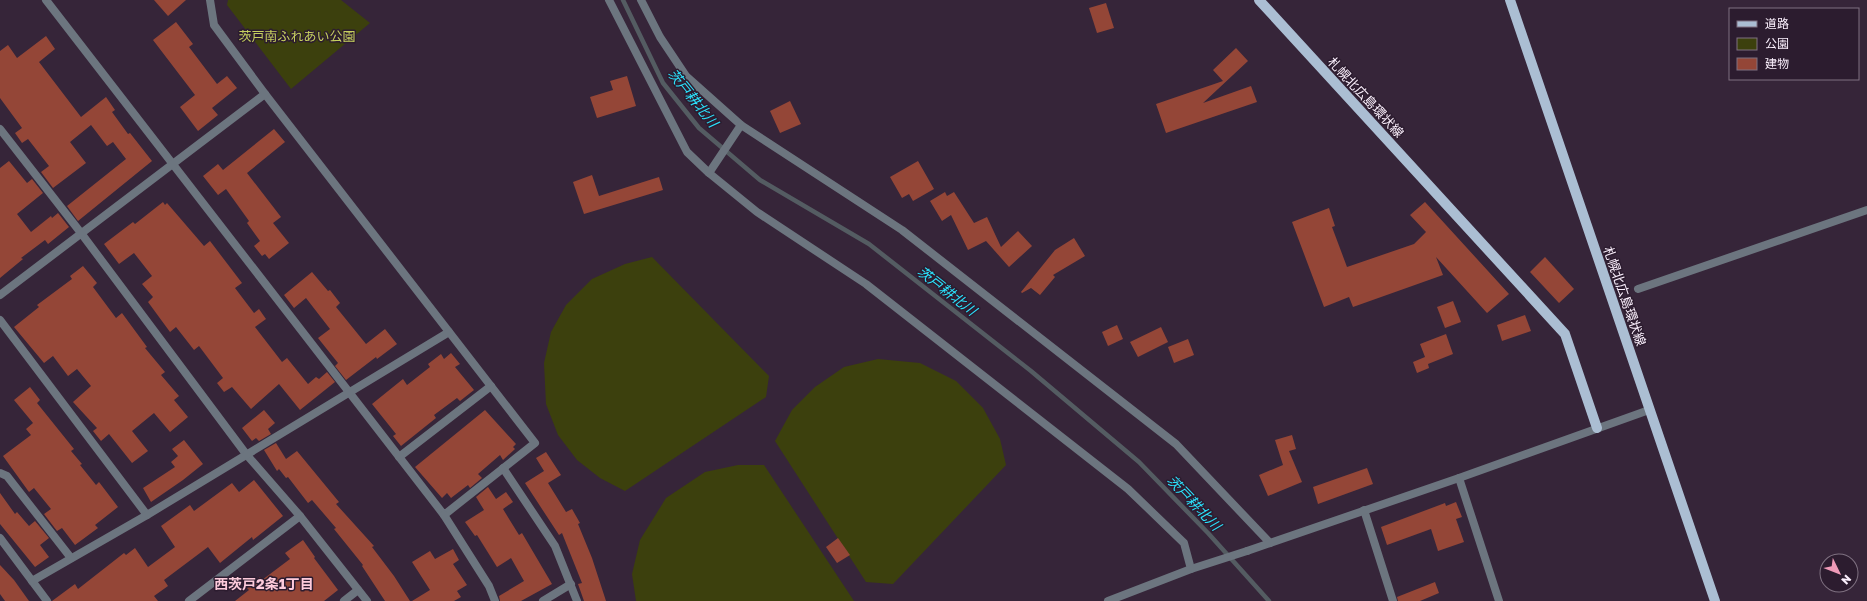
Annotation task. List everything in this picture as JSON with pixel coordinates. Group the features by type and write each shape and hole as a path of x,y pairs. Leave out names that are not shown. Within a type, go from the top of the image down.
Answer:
{"main road":[{"name":"札幌北広島環状線","path":"1259,0 1565,334 1597,428"},
{"name":"札幌北広島環状線","path":"1510,0 1715,601"}],"street":[{"path":"46,0 444,515 489,586 494,601"},
{"path":"210,0 214,25 265,94 535,443 444,515"},
{"path":"609,0 687,152 709,173 757,212 866,284 1128,489 1184,544 1191,569"},
{"path":"641,0 660,37 686,76 741,125 902,230 1176,444 1270,543"},
{"path":"0,295 265,94"},
{"path":"709,173 719,155 741,125"},
{"path":"0,129 81,233 246,454 300,516 367,601"},
{"path":"1638,289 1867,210"},
{"path":"0,320 147,515"},
{"path":"32,581 147,515 449,332"},
{"path":"399,457 491,386"},
{"path":"1108,601 1191,569 1459,478 1649,410"},
{"path":"503,468 555,546 578,601"},
{"path":"0,473 7,476 71,558"},
{"path":"1459,478 1499,601"},
{"path":"1364,510 1393,601"},
{"path":"189,601 300,516"},
{"path":"0,538 47,601"},
{"path":"543,601 571,584"},
{"path":"344,601 358,590"}],"green space":[{"name":"茨戸南ふれあい公園","path":"228,0 341,0 370,23 291,89 227,5"},
{"path":"652,257 769,376 766,397 625,491 600,478 577,460 558,435 546,404 544,363 551,332 566,305 592,279 625,264"},
{"path":"878,359 920,363 956,381 983,408 1000,439 1006,465 893,584 866,582 775,441 792,410 815,387 844,367"},
{"path":"738,465 764,465 854,601 636,601 632,574 640,540 666,498 705,472"}],"building":[{"path":"154,0 186,0 168,16"},
{"path":"1106,3 1114,28 1097,33 1089,8"},
{"path":"176,22 193,44 189,47 217,84 227,76 237,88 212,108 218,115 198,131 180,107 195,95 153,40"},
{"path":"46,36 55,49 39,62 81,117 106,97 115,110 112,112 128,134 130,133 152,161 78,221 67,206 126,159 113,142 107,146 91,125 70,142 86,163 53,188 41,172 49,166 28,139 22,143 15,133 22,128 0,98 0,51 8,45 17,58"},
{"path":"1236,48 1248,61 1203,103 1251,86 1257,102 1166,133 1156,104 1223,81 1213,70"},
{"path":"627,76 636,106 597,118 590,97 613,90 610,81"},
{"path":"790,101 801,124 780,133 770,111"},
{"path":"274,129 285,142 247,173 281,217 273,223 289,243 269,259 265,254 262,256 254,246 260,241 247,223 249,221 226,189 218,195 203,176 218,164 223,170"},
{"path":"9,161 27,183 32,179 43,193 17,214 31,232 51,216 52,218 58,213 69,227 48,244 45,240 21,258 23,259 0,278 0,168"},
{"path":"918,161 934,189 913,201 909,194 902,198 890,177"},
{"path":"592,175 599,196 659,177 663,190 584,214 573,182"},
{"path":"945,192 947,196 954,192 974,223 987,217 1001,247 1018,231 1032,246 1009,267 986,241 968,250 951,215 942,221 930,201"},
{"path":"163,202 165,205 167,203 204,246 210,241 242,283 235,288 254,313 259,309 266,319 255,327 282,362 287,358 308,384 316,377 319,379 327,372 335,382 300,410 279,384 251,409 232,387 224,392 217,383 223,378 199,346 194,350 176,327 170,332 148,302 153,297 142,284 152,276 134,253 119,264 104,244 133,222 135,224"},
{"path":"1425,202 1509,294 1487,313 1436,257 1443,275 1353,307 1349,297 1324,307 1292,222 1329,208 1335,226 1332,227 1347,267 1414,244 1426,232 1410,215"},
{"path":"1074,238 1085,256 1053,275 1055,277 1040,295 1031,288 1022,293 1021,292 1055,250"},
{"path":"1545,257 1574,289 1559,303 1530,272"},
{"path":"83,266 97,283 93,287 116,318 122,313 147,347 145,348 165,372 161,375 179,396 174,400 188,417 170,432 154,413 132,431 148,451 132,463 109,434 101,441 93,431 97,428 73,402 91,386 77,369 68,376 53,356 44,363 14,327 39,307 37,305 72,279 70,276"},
{"path":"312,272 328,291 330,290 340,303 336,307 366,344 385,329 397,344 377,359 376,357 346,380 335,366 338,363 318,338 330,329 306,298 294,308 284,295"},
{"path":"1453,301 1461,322 1445,328 1437,307"},
{"path":"1525,315 1531,331 1502,341 1497,325"},
{"path":"1117,325 1123,339 1108,346 1102,332"},
{"path":"1161,327 1168,342 1138,357 1130,342"},
{"path":"1446,334 1453,354 1428,364 1429,368 1417,373 1413,362 1425,357 1420,344"},
{"path":"1188,339 1194,355 1174,363 1168,347"},
{"path":"451,353 460,364 455,367 474,390 460,401 457,398 434,415 436,418 401,446 393,436 396,434 372,404 403,379 407,385 430,367 428,364 441,354 444,359"},
{"path":"30,387 40,400 37,403 74,449 71,451 82,464 80,465 96,485 99,482 118,507 95,525 98,528 75,545 62,528 57,531 44,514 51,509 34,488 29,492 3,456 31,435 26,429 33,423 14,400"},
{"path":"264,410 275,423 268,429 271,434 259,441 256,438 252,441 242,428"},
{"path":"485,410 516,444 513,447 515,449 503,460 500,455 478,474 482,478 470,488 468,485 451,498 447,493 442,498 415,467"},
{"path":"1292,435 1296,449 1289,451 1302,482 1268,496 1259,475 1283,465 1275,440"},
{"path":"184,440 203,464 151,502 143,488 175,467 171,462 178,456 172,449"},
{"path":"276,443 286,459 297,451 339,502 336,504 374,546 372,547 394,576 410,601 385,601 362,566 363,565 334,529 336,528 312,500 308,503 288,477 286,478 279,469 277,471 264,450"},
{"path":"546,452 561,475 548,483 566,512 572,509 580,523 578,524 592,558 606,601 584,601 578,584 582,583 562,533 559,535 525,483 544,471 536,458"},
{"path":"1367,468 1373,484 1318,504 1313,487"},
{"path":"254,480 283,516 253,540 252,537 220,563 208,547 164,580 168,586 154,596 158,601 52,601 75,584 78,589 124,553 126,555 135,548 148,567 175,547 161,526 190,505 194,511 232,483 239,492"},
{"path":"488,487 496,499 506,492 513,502 503,509 519,535 522,533 552,584 521,601 500,601 499,596 524,581 511,558 497,567 477,535 475,536 465,522 484,510 476,497"},
{"path":"0,493 15,514 17,512 29,526 35,521 49,538 40,545 49,557 35,567 0,524"},
{"path":"1456,502 1462,517 1456,519 1464,542 1438,551 1431,529 1387,545 1381,527 1445,503 1446,506"},
{"path":"838,538 850,555 837,563 826,547"},
{"path":"303,540 315,557 314,558 338,590 324,601 235,601 249,590 247,588 260,577 262,580 290,559 285,553"},
{"path":"453,549 459,560 453,564 467,585 457,591 461,597 454,601 412,601 430,590 412,562 430,551 435,559"},
{"path":"0,565 14,580 29,601 5,601 0,594"},
{"path":"1435,582 1439,593 1420,601 1398,601 1397,597"}],"waterway":[{"name":"茨戸耕北川","path":"623,0 663,83 699,128 760,180 869,244 1031,371 1139,462 1208,533 1269,601"}],"district":[{"name":"西茨戸2条1丁目","path":"264,584"}]}
